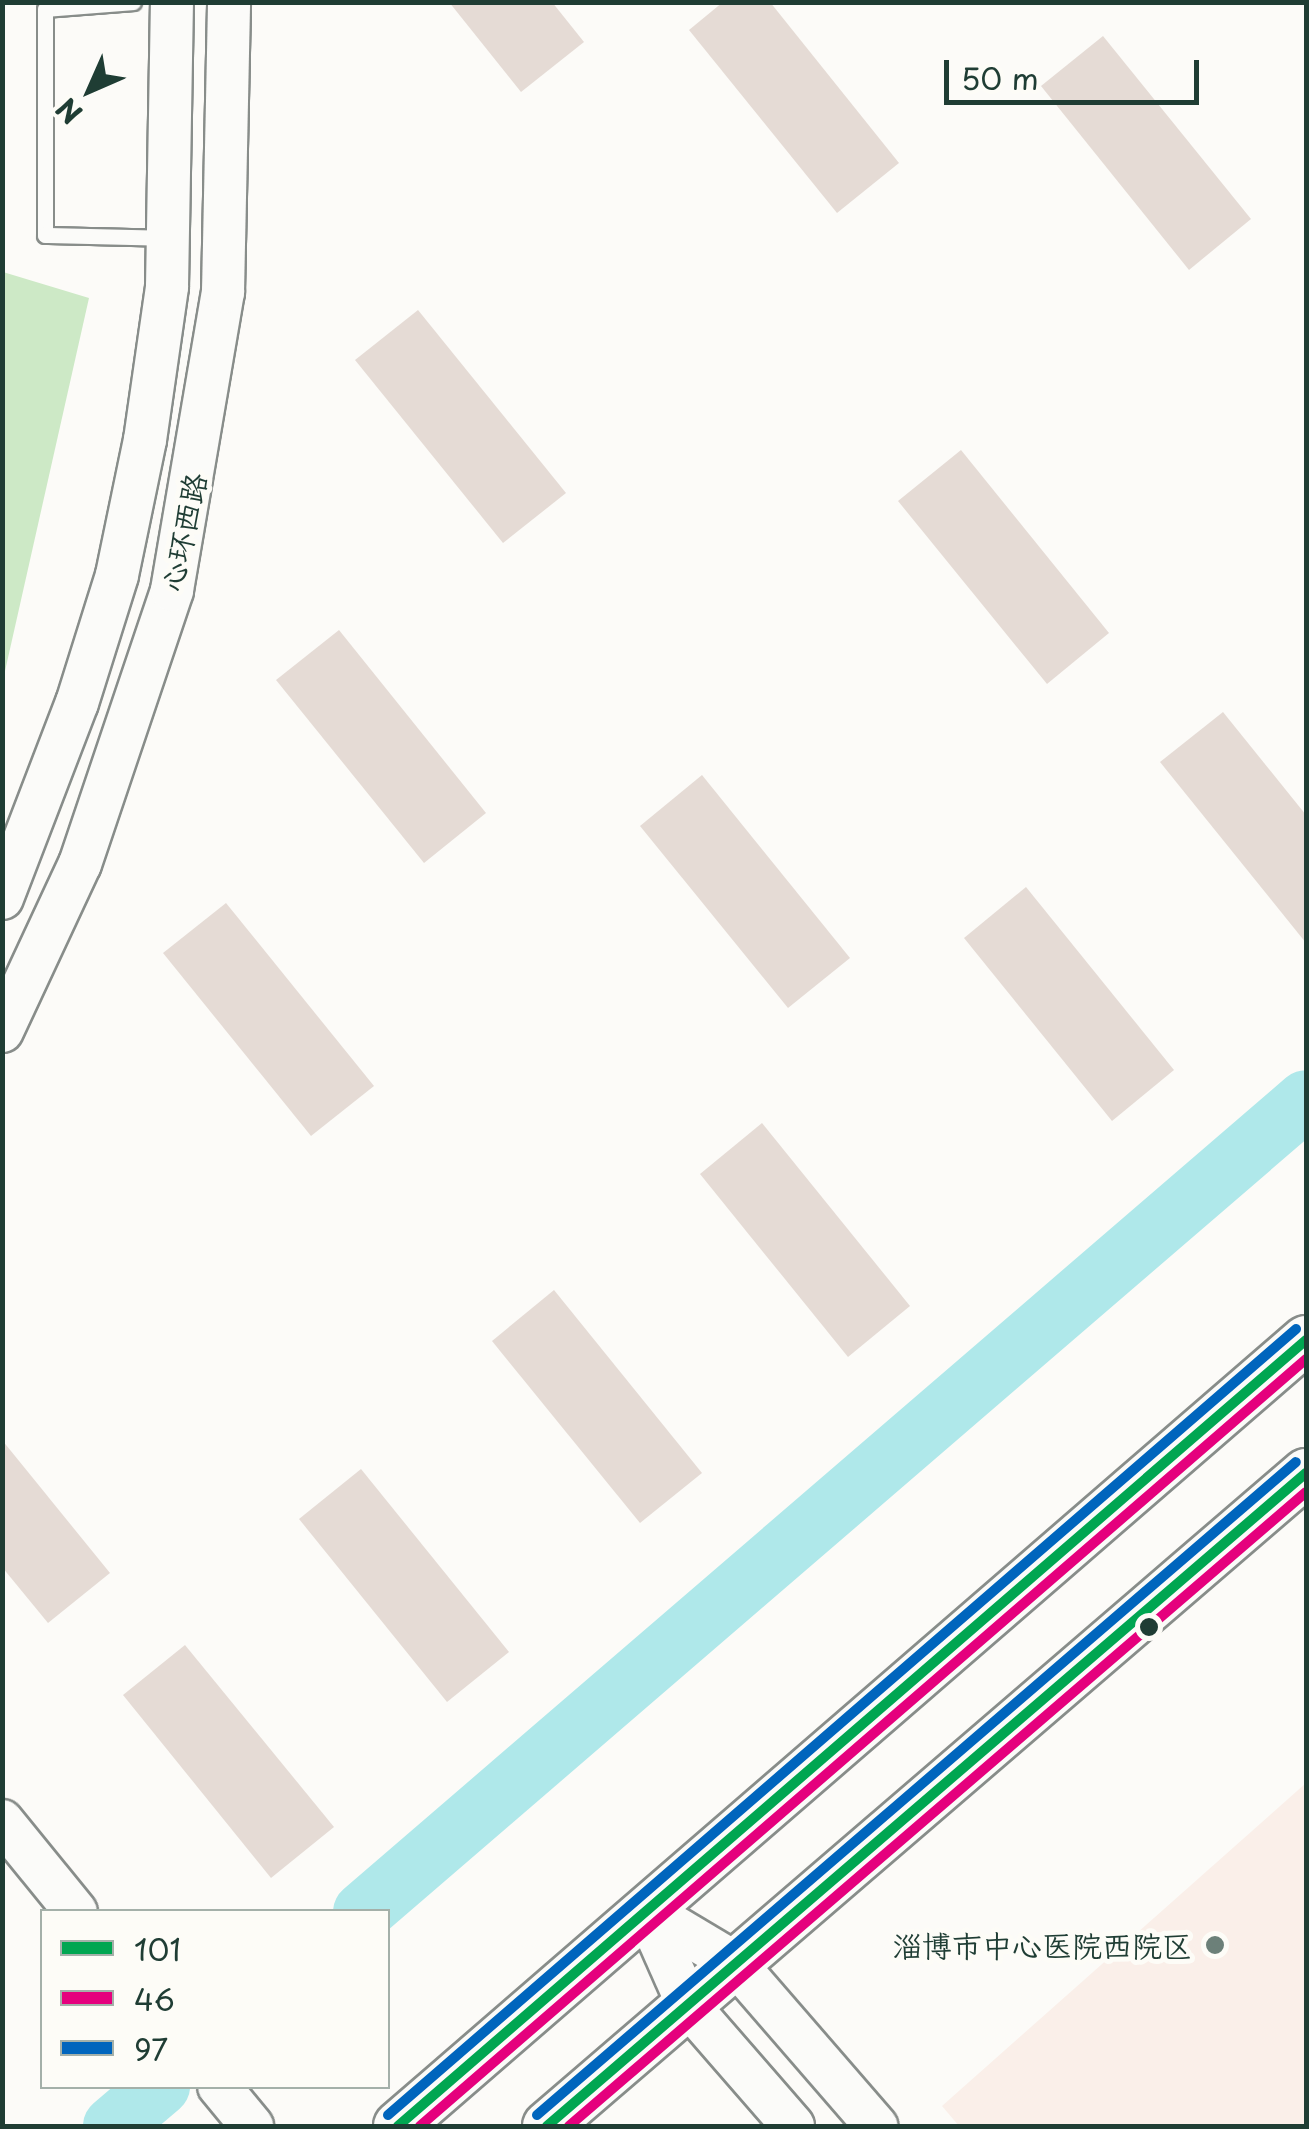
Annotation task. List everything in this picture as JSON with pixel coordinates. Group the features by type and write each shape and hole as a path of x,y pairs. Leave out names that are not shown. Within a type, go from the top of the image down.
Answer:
{"main road":[{"name":"心环西路","path":"2,898 116,575 145,440 169,238 172,2"},
{"name":"心环西路","path":"2,1031 80,864 172,590 223,292 229,2"},
{"path":"398,2126 1306,1340"},
{"path":"547,2126 1306,1474"},
{"path":"2,1821 74,1909"},
{"path":"646,1910 736,1963 876,2126"},
{"path":"646,1910 688,2005 793,2126"},
{"path":"222,2089 252,2126"}],"lane":[{"path":"133,2 45,9 46,235 169,238"}],"shaded area":[{"name":"淄博市中心医院西院区","path":"1306,1783 1306,2126 959,2126 942,2106"}],"green space":[{"path":"2,272 89,298 3,680"}],"building":[{"path":"449,2 552,2 584,42 521,92"},
{"path":"723,2 770,2 899,163 837,213 689,30"},
{"path":"1103,36 1251,219 1189,270 1041,86"},
{"path":"418,310 566,493 503,543 355,360"},
{"path":"961,450 1109,633 1047,684 898,501"},
{"path":"339,630 486,813 424,863 276,680"},
{"path":"1223,712 1306,815 1306,943 1160,762"},
{"path":"702,775 850,958 788,1008 640,826"},
{"path":"1026,887 1174,1070 1112,1121 964,938"},
{"path":"226,903 374,1086 311,1136 163,953"},
{"path":"762,1123 910,1306 848,1357 700,1174"},
{"path":"554,1290 702,1473 640,1523 492,1341"},
{"path":"2,1440 110,1573 48,1623 2,1567"},
{"path":"361,1469 509,1652 447,1702 299,1519"},
{"path":"185,1645 334,1827 271,1878 123,1695"}],"waterway":[{"path":"366,1909 1306,1100"},
{"path":"113,2126 156,2089"}],"transit line":[{"name":"97","path":"388,2115 1296,1329"},
{"name":"101","path":"398,2126 1306,1340"},
{"name":"46","path":"420,2126 1306,1359"},
{"name":"97","path":"537,2115 1296,1462"},
{"name":"101","path":"547,2126 1306,1473"},
{"name":"46","path":"569,2126 1306,1492"}],"place":[{"name":"淄博市中心医院西院区","path":"1215,1945"}]}
